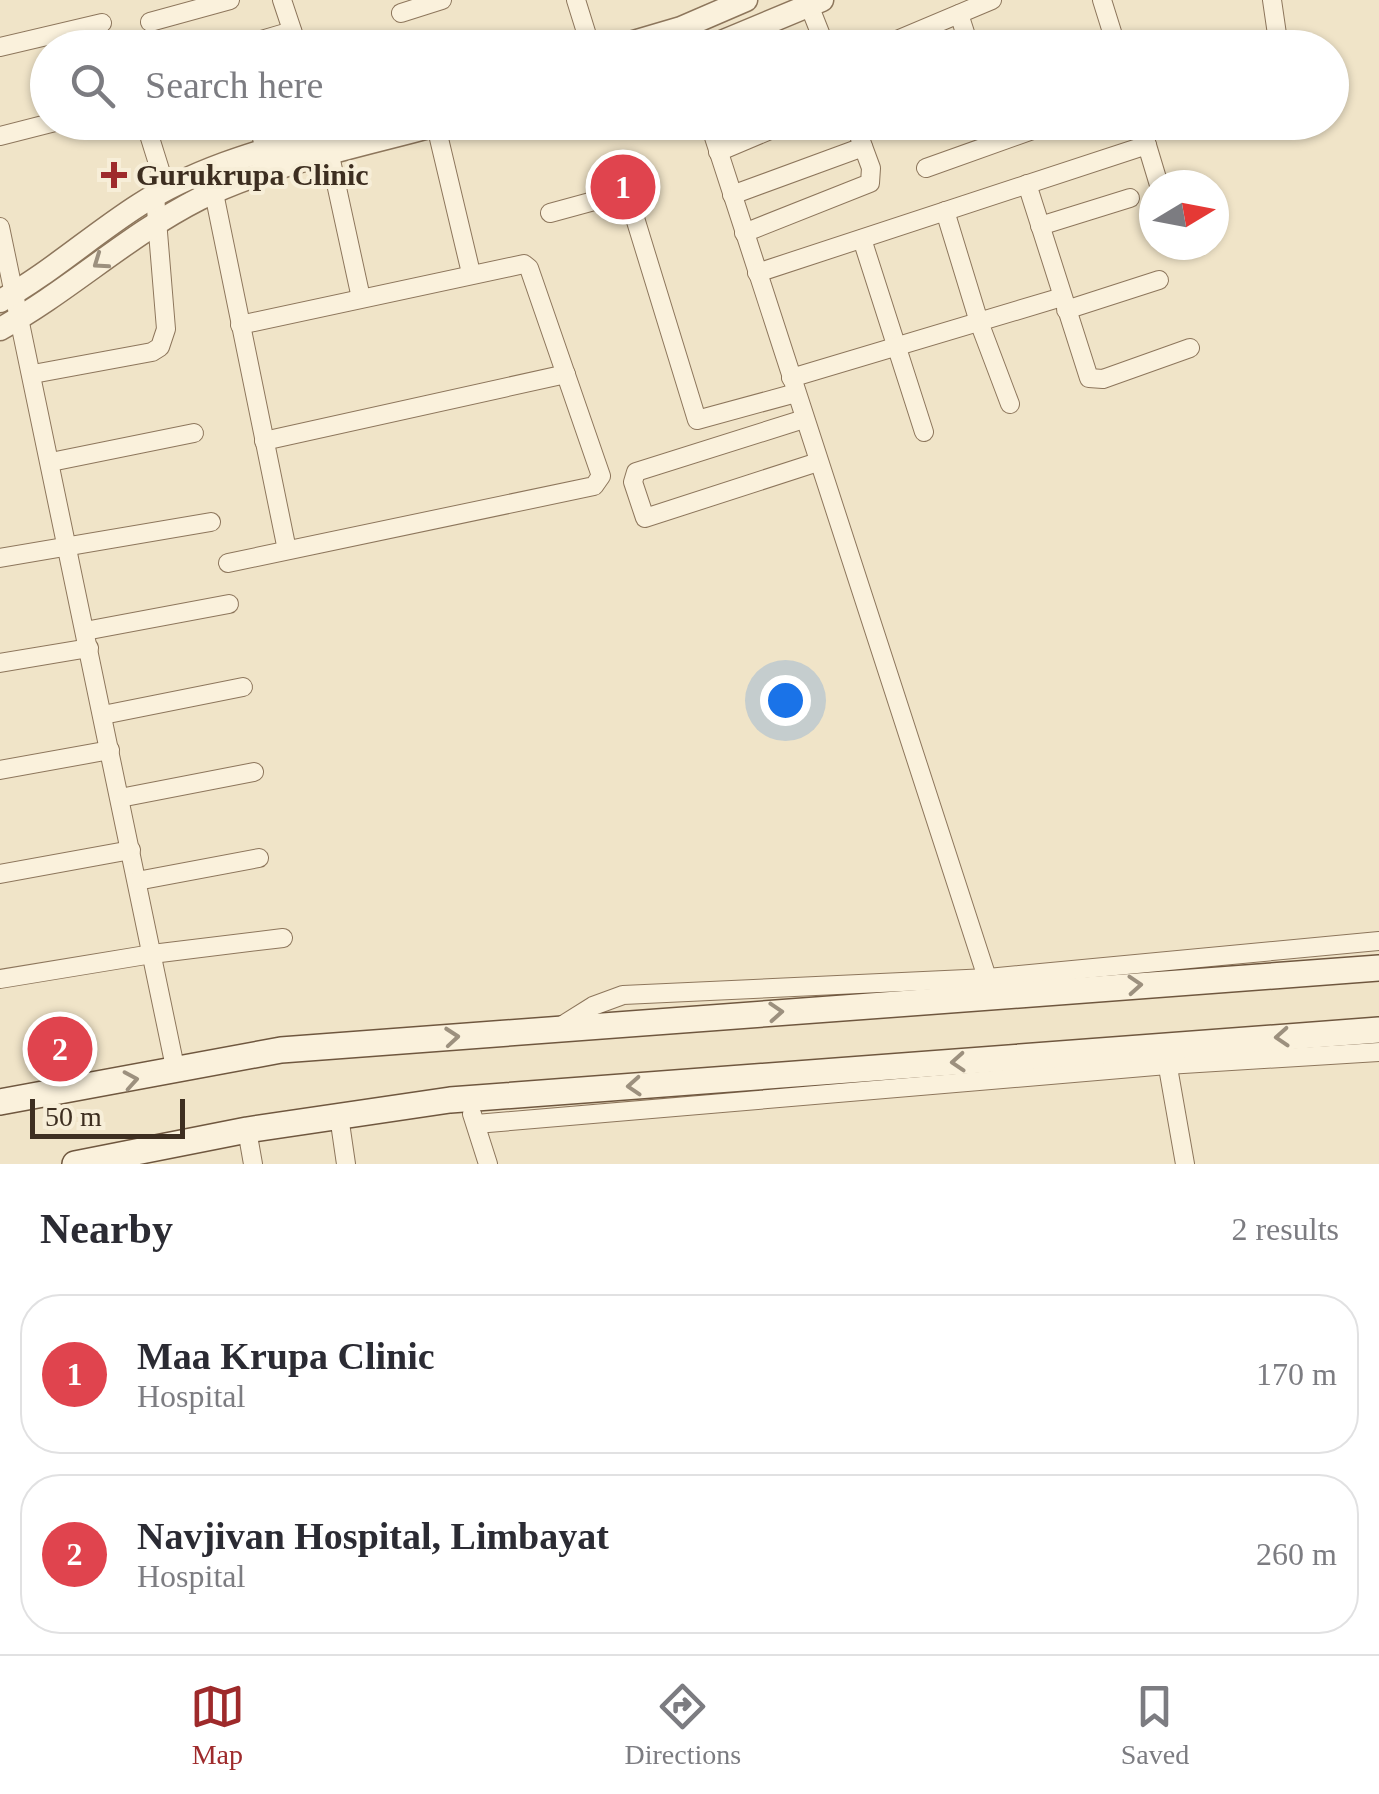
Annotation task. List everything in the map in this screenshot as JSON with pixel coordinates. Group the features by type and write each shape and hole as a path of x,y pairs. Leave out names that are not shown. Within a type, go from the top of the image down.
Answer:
{"main road":[{"path":"0,1102 281,1050 990,987 1379,968"},
{"path":"81,1164 163,1156 248,1130 468,1099 1166,1056 1379,1030"}],"street":[{"path":"150,22 230,0"},
{"path":"282,0 292,30"},
{"path":"401,13 442,0"},
{"path":"576,0 585,30"},
{"path":"695,30 746,0"},
{"path":"921,30 992,0"},
{"path":"1102,0 1111,30"},
{"path":"1272,0 1276,30"},
{"path":"750,30 815,3 822,30"},
{"path":"959,14 964,30"},
{"path":"72,30 102,23"},
{"path":"0,47 30,40"},
{"path":"0,136 30,128"},
{"path":"33,374 152,352 160,347 166,329 157,222 161,193 149,140"},
{"path":"263,140 266,150"},
{"path":"8,296 161,193 219,166 312,140"},
{"path":"10,323 157,222 320,140"},
{"path":"327,140 361,298"},
{"path":"445,140 471,273"},
{"path":"714,140 990,987 1379,941"},
{"path":"718,152 746,140"},
{"path":"744,233 870,183 871,168 860,140"},
{"path":"1145,140 1154,170"},
{"path":"926,168 1003,141"},
{"path":"757,273 1147,145"},
{"path":"732,195 863,147"},
{"path":"1027,184 1086,373 1094,380 1190,348"},
{"path":"550,212 627,192 697,420 896,346 1159,280"},
{"path":"214,193 287,550"},
{"path":"1040,226 1130,198"},
{"path":"945,211 1010,404"},
{"path":"1,232 10,323 33,374 176,1072"},
{"path":"862,238 924,432"},
{"path":"228,562 594,486 601,476 529,268 518,263 240,324"},
{"path":"264,441 566,374"},
{"path":"804,419 636,472 633,482 645,518 818,462"},
{"path":"51,462 194,433"},
{"path":"0,558 211,522"},
{"path":"0,664 229,604"},
{"path":"103,715 242,687"},
{"path":"0,770 110,750"},
{"path":"120,798 254,772"},
{"path":"0,874 130,850"},
{"path":"137,882 259,858"},
{"path":"0,979 283,938"},
{"path":"476,1124 1166,1056 1379,1052"},
{"path":"1166,1056 1185,1164"},
{"path":"468,1099 488,1164"},
{"path":"339,1116 346,1164"},
{"path":"248,1130 253,1164"}],"place":[{"name":"Gurukrupa Clinic","path":"114,175"},
{"name":"Maa Krupa Clinic","path":"623,187"},
{"name":"Navjivan Hospital, Limbayat","path":"60,1049"}]}
